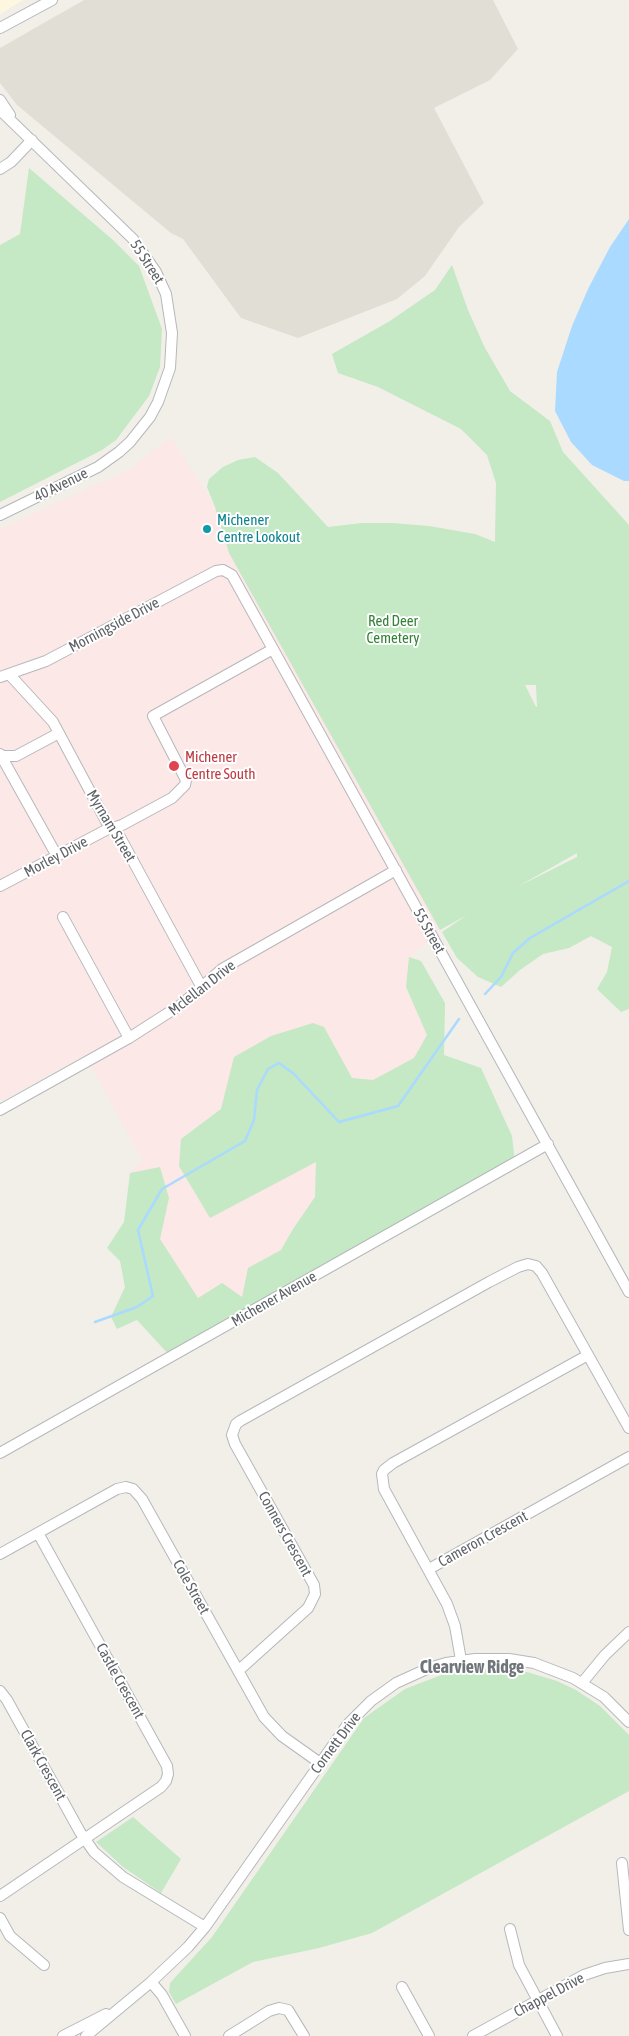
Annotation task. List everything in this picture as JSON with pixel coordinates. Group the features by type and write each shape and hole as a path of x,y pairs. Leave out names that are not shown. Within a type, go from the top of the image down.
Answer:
{"street":[{"path":"0,28 52,0"},
{"path":"0,100 15,125"},
{"name":"55 Street","path":"0,110 133,239 156,272 166,294 172,333 170,368 158,402 150,417 130,442 119,452"},
{"path":"0,169 11,162 32,140"},
{"name":"40 Avenue","path":"0,514 98,466 119,452"},
{"name":"Morningside Drive","path":"5,675 46,661 216,570 226,571"},
{"name":"55 Street","path":"226,571 232,575 629,1292"},
{"name":"Morley Drive","path":"0,886 172,798 185,785 184,775 153,716 273,649"},
{"name":"Myrnam Street","path":"5,675 51,720 107,823 120,837 201,986"},
{"path":"57,856 1,756 16,756 59,733"},
{"name":"Mclellan Drive","path":"0,1110 129,1038 182,1004 228,965 396,870"},
{"path":"63,917 129,1038"},
{"name":"Michener Avenue","path":"0,1453 548,1144"},
{"name":"Conners Crescent","path":"238,1671 308,1608 315,1594 314,1585 235,1444 232,1435 233,1430 240,1421 523,1265 532,1264 542,1273 588,1355"},
{"path":"588,1355 629,1428"},
{"name":"Cameron Crescent","path":"588,1355 393,1463 384,1470 382,1479 384,1489 429,1569 629,1457"},
{"name":"Cole Street","path":"38,1533 117,1489 126,1487 133,1489 142,1499 258,1707 272,1727 320,1763"},
{"path":"0,1554 38,1533"},
{"name":"Castle Crescent","path":"38,1533 168,1770 168,1778 161,1787 85,1839"},
{"path":"429,1569 451,1614 462,1660"},
{"path":"582,1683 605,1654 629,1632"},
{"name":"Cornett Drive","path":"86,2036 178,1958 205,1927 356,1715 396,1683 429,1668 462,1660 494,1658 534,1663 582,1683 608,1701 629,1722"},
{"name":"Clark Crescent","path":"0,1691 7,1700 85,1839 102,1860 116,1873 205,1927"},
{"path":"0,1896 85,1839"},
{"path":"622,1863 629,1930"},
{"path":"0,1918 10,1936 44,1965"},
{"path":"510,1929 519,1965 556,2036"},
{"name":"Chappel Drive","path":"473,2036 584,1975 605,1968 629,1964"},
{"path":"151,1982 162,1995 185,2036"},
{"path":"402,1986 429,2036"},
{"name":"Cornett Drive","path":"63,2036 121,2007"},
{"path":"229,2036 269,2011 279,2008 288,2010 304,2036"}],"shaded area":[{"path":"0,0 23,0 0,14"},
{"path":"84,0 493,0 518,49 490,80 434,108 484,203 459,227 425,276 397,299 298,338 241,318 183,239 171,233 17,105 0,83 0,48"},
{"name":"Michener Centre South","path":"171,437 215,507 229,553 440,930 409,958 406,987 427,1035 414,1058 373,1080 352,1078 323,1027 234,1057 221,1109 181,1139 316,1161 315,1197 281,1250 248,1268 242,1297 222,1283 198,1298 160,1239 169,1198 159,1168 130,1173 142,1160 85,1055 0,1101 0,529 130,469"}],"green space":[{"path":"29,168 113,240 139,266 162,329 160,367 149,396 116,440 102,450 0,502 0,245 20,234"},
{"name":"Red Deer Cemetery","path":"452,265 468,310 485,348 510,391 550,421 563,452 629,525 629,1009 621,1012 597,989 607,972 612,947 591,936 569,948 543,954 520,970 501,987 478,977 457,958 442,932 467,915 440,930 229,553 207,487 209,479 223,467 238,460 255,457 278,473 328,527 362,523 429,526 475,534 495,542 496,483 487,455 461,429 378,387 338,373 332,354 390,321 435,290","holes":["525,685 536,685 537,707 536,707","577,853 577,857 517,887"]},
{"path":"409,957 421,961 445,1003 444,1055 481,1068 512,1136 515,1162 171,1357 137,1320 117,1329 111,1317 125,1287 120,1261 107,1248 124,1222 130,1173 160,1167 169,1198 160,1239 198,1298 222,1283 242,1297 248,1268 281,1250 315,1197 316,1162 210,1218 179,1166 181,1139 221,1109 234,1057 271,1036 313,1023 324,1027 352,1078 373,1080 414,1058 427,1035 406,987"},
{"path":"481,1669 507,1669 527,1672 557,1681 576,1690 600,1706 629,1735 629,1791 372,1933 319,1948 253,1962 176,2004 169,1992 170,1983 212,1937 364,1718 405,1689 444,1674"},
{"path":"133,1817 181,1859 161,1893 123,1867 96,1842"}],"water":[{"path":"629,219 629,481 624,481 592,465 571,442 555,411 557,372 572,326 588,289 610,247"}],"waterway":[{"path":"485,994 501,977 513,953 530,938 629,881"},
{"path":"95,1322 137,1307 153,1296 138,1230 162,1189 245,1141 254,1120 257,1090 268,1069 279,1063 294,1074 339,1122 398,1106 459,1019"}],"place":[{"name":"Michener Centre Lookout","path":"207,529"},
{"name":"Michener Centre South","path":"174,766"}],"district":[{"name":"Clearview Ridge","path":"472,1667"}]}
